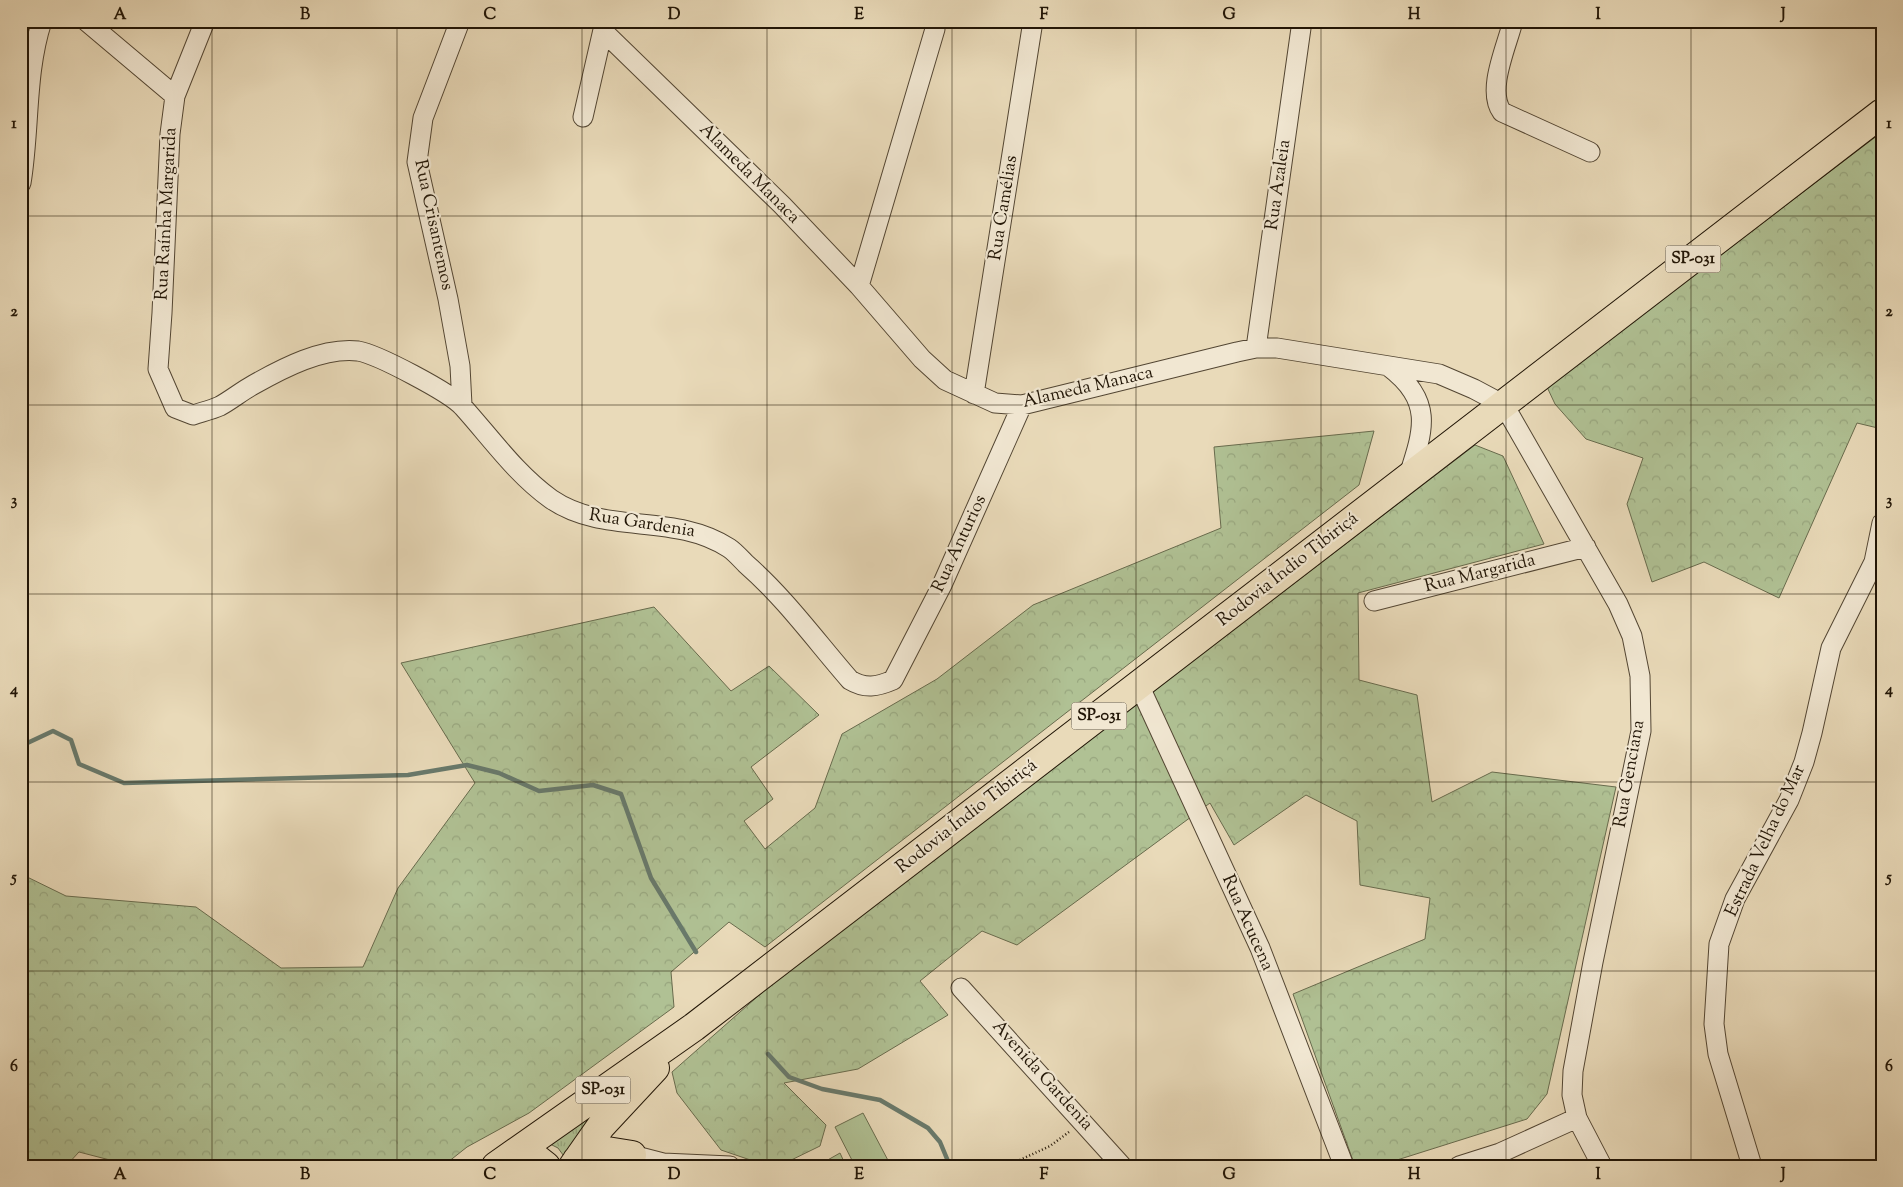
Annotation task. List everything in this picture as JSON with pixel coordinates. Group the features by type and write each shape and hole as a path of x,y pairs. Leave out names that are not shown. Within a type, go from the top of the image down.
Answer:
{"highway":[{"name":"Rodovia Índio Tibiriçá","path":"504,1160 694,1027 1882,113"},
{"name":"Rodovia Índio Tibiriçá","path":"575,1163 601,1126 694,1027"},
{"path":"620,1105 617,1122 618,1137 632,1155"},
{"path":"575,1163 607,1151 632,1155"},
{"path":"504,1160 532,1155 546,1166"}],"street":[{"path":"21,183 26,152 31,70 36,39 42,21"},
{"path":"86,21 175,96"},
{"name":"Rua Raínha Margarida","path":"175,408 158,369 170,134 175,96 204,21"},
{"name":"Rua Crisantemos","path":"460,21 422,118 417,162 448,299 460,366 462,405"},
{"name":"Rua Camélias","path":"974,394 1033,21"},
{"name":"Rua Azaleia","path":"1256,348 1302,21"},
{"path":"1513,21 1494,90 1495,99 1502,112 1590,152"},
{"path":"859,286 934,25"},
{"path":"583,117 604,26"},
{"name":"Alameda Manaca","path":"604,26 782,205 859,286 922,359 945,380 995,403 1022,405 1256,348 1277,348 1438,374 1474,389 1504,405"},
{"name":"Rua Gardenia","path":"175,408 193,415 220,406 254,384 308,360 343,351 360,351 405,370 462,405 529,481 552,499 577,513 605,520 676,527 706,535 730,549 768,583 850,680 860,686 880,686 893,680"},
{"path":"1388,366 1410,384 1417,397 1422,423 1422,437 1408,478"},
{"name":"Rua Anturios","path":"893,680 942,585 1022,405"},
{"name":"Rua Genciana","path":"1504,405 1618,604 1632,636 1640,676 1641,731 1593,962 1573,1070 1572,1095 1577,1118 1602,1166"},
{"name":"Estrada Velha do Mar","path":"1752,1166 1718,1054 1714,1024 1719,944 1735,899 1789,800 1804,762 1831,648 1874,562 1882,523"},
{"name":"Rua Margarida","path":"1374,601 1586,547"},
{"name":"Rua Acucena","path":"1139,685 1260,948 1344,1166"},
{"name":"Avenida Gardenia","path":"961,988 1122,1166"},
{"path":"1459,1166 1500,1153 1577,1118"},
{"path":"632,1155 663,1163 730,1166"}],"path":[{"path":"1007,1166 1050,1146 1083,1121"},
{"path":"926,1166 941,1162 948,1162 954,1166"}],"green space":[{"path":"1882,132 1882,429 1857,423 1779,598 1704,562 1652,582 1627,504 1643,458 1586,439 1555,404 1547,387"},
{"path":"1374,431 1359,485 765,947 729,922 671,972 674,1007 529,1113 467,1147 443,1166 133,1166 79,1152 66,1166 21,1166 21,874 66,896 196,907 281,968 363,967 398,888 475,783 401,663 654,607 731,691 769,666 819,715 751,767 773,799 744,821 765,849 815,808 842,734 937,679 1033,605 1221,528 1214,447"},
{"path":"1475,445 1503,456 1544,544 1358,593 1359,680 1417,695 1432,802 1492,772 1616,787 1547,1094 1527,1119 1378,1166 1355,1166 1293,994 1425,939 1430,898 1360,885 1357,821 1306,795 1234,845 1210,803 1017,945 982,931 920,981 948,1015 858,1069 784,1083 826,1125 820,1146 779,1166 768,1166 721,1150 677,1093 672,1072 782,975"},
{"path":"650,1061 566,1159 558,1148 548,1143"},
{"path":"863,1113 891,1166 855,1166 835,1127"},
{"path":"840,1153 846,1166 817,1166"}],"waterway":[{"path":"21,746 53,731 71,740 79,764 124,783 408,775 467,765 499,773 539,791 593,785 621,794 651,878 696,952"},
{"path":"768,1054 789,1077 822,1089 880,1100 928,1128 940,1142 950,1166"}]}
